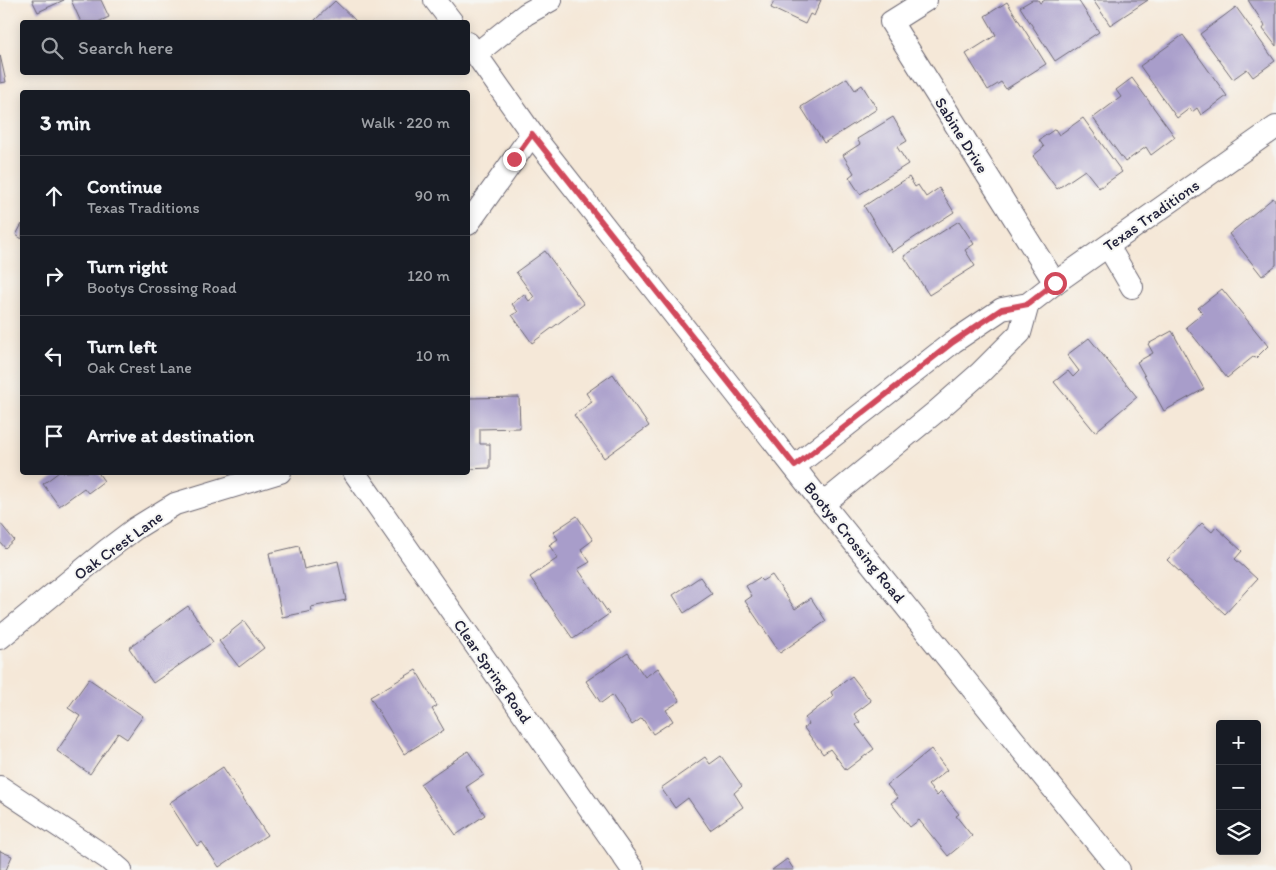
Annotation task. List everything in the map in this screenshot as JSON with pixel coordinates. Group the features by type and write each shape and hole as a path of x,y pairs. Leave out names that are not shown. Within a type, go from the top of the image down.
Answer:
{"street":[{"path":"435,0 450,20"},
{"path":"472,49 551,0"},
{"name":"Sabine Drive","path":"926,0 892,22 1055,283"},
{"name":"Bootys Crossing Road","path":"472,49 532,134 823,504 1119,870"},
{"name":"Texas Traditions","path":"795,466 953,342 1002,309 1028,304 1276,127"},
{"path":"470,221 532,134"},
{"path":"1108,246 1132,287"},
{"path":"823,504 938,410 980,373 1020,333 1028,304"},
{"name":"Oak Crest Lane","path":"0,638 107,550 136,528 175,504 270,475"},
{"name":"Clear Spring Road","path":"356,475 633,870"},
{"path":"0,787 107,858 121,870"}],"building":[{"path":"32,0 64,0 38,12"},
{"path":"71,0 101,0 109,17 102,20 80,20"},
{"path":"774,0 821,0 814,16 810,14 805,24 771,8"},
{"path":"1032,0 1038,0 1040,3 1045,0 1078,0 1099,32 1055,61 1020,7"},
{"path":"1093,0 1148,0 1110,25"},
{"path":"1248,0 1276,0 1276,46 1263,29 1265,26"},
{"path":"335,1 355,20 315,20"},
{"path":"1007,2 1046,64 1006,89 1001,82 988,90 966,54 996,35 985,16"},
{"path":"1236,7 1275,61 1253,77 1247,69 1233,79 1200,34"},
{"path":"1183,35 1227,96 1201,115 1197,108 1192,112 1190,108 1177,118 1140,66"},
{"path":"0,55 6,82 0,83"},
{"path":"847,78 855,90 862,85 877,109 824,143 801,107"},
{"path":"1132,78 1175,137 1151,155 1146,147 1125,162 1093,118 1121,97 1116,90"},
{"path":"893,117 907,141 897,147 908,164 860,194 849,177 854,173 843,155 860,144 857,139"},
{"path":"1083,118 1122,172 1099,188 1085,170 1057,189 1033,156 1044,147 1039,140 1055,129 1059,135"},
{"path":"909,177 915,187 918,185 926,197 939,188 954,212 892,252 864,206"},
{"path":"1273,198 1276,202 1276,265 1262,276 1229,234"},
{"path":"959,221 974,244 965,250 975,266 929,295 904,256"},
{"path":"20,228 20,238 16,235"},
{"path":"545,251 584,304 532,343 512,315 518,312 512,304 524,294 529,301 534,297 516,272"},
{"path":"1222,289 1268,346 1256,358 1253,357 1227,378 1186,327 1203,313 1198,308"},
{"path":"1172,331 1204,389 1164,411 1137,362 1153,353 1148,344"},
{"path":"1089,338 1137,397 1095,432 1054,382 1068,371 1073,377 1079,371 1067,355"},
{"path":"613,374 649,426 604,458 574,415 592,402 586,393"},
{"path":"519,397 520,428 480,429 480,444 490,444 490,468 470,469 470,398"},
{"path":"55,475 100,475 104,481 88,493 84,488 59,506 43,484"},
{"path":"577,516 593,540 581,549 590,562 578,569 609,614 573,639 530,577 558,558 549,545 558,539 553,532"},
{"path":"0,523 14,540 5,548 0,542"},
{"path":"1202,523 1212,532 1216,527 1242,551 1235,559 1257,579 1225,614 1167,560"},
{"path":"299,546 304,569 338,561 346,600 311,607 312,611 282,617 269,553"},
{"path":"772,575 795,609 811,598 826,621 780,653 745,601 752,596 746,586 759,578 762,581"},
{"path":"700,577 712,594 684,613 673,595"},
{"path":"188,606 213,642 153,683 129,648"},
{"path":"244,621 264,648 239,667 219,641"},
{"path":"628,653 645,677 658,668 680,701 666,710 673,721 653,734 642,718 632,725 612,695 601,703 586,681"},
{"path":"416,670 437,706 432,709 444,730 404,754 370,697"},
{"path":"852,676 871,701 854,714 860,722 856,725 874,749 846,770 830,749 823,754 804,728 809,724 805,718 833,696 831,692"},
{"path":"89,679 143,716 127,739 118,733 90,774 57,751 80,716 68,708"},
{"path":"931,749 947,770 928,785 937,796 941,792 959,814 956,816 972,836 948,856 919,820 910,827 891,803 898,798 887,785"},
{"path":"468,751 484,775 466,787 485,815 456,835 420,784"},
{"path":"721,756 742,786 734,793 743,807 710,830 688,798 675,808 661,788 705,757 710,764"},
{"path":"223,767 267,835 219,867 202,842 197,846 169,803"},
{"path":"0,851 12,856 6,870 0,870"},
{"path":"787,859 794,870 772,870"}],"route":[{"path":"514,159 532,134 795,466 953,342 1002,309 1028,304 1055,283"}]}
